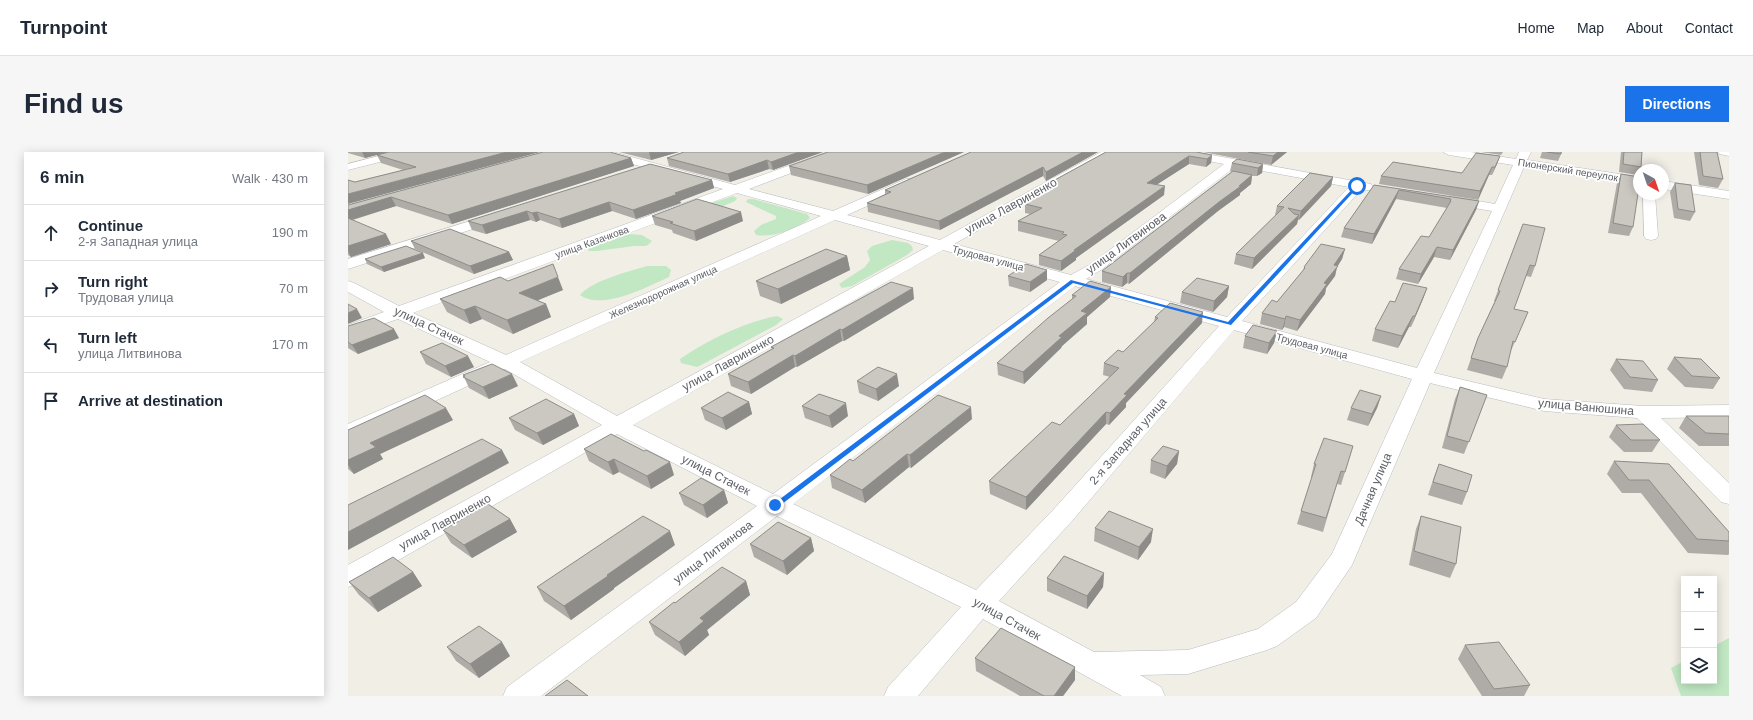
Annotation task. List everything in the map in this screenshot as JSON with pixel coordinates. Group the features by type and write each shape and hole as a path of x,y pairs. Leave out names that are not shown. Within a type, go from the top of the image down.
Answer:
{"street":[{"path":"348,167 406,152"},
{"name":"Трудовая улица","path":"600,152 1423,376"},
{"name":"улица Казачкова","path":"348,331 837,152"},
{"name":"улица Лавриненко","path":"348,577 617,425 1109,152"},
{"path":"1177,152 1357,186 1381,189"},
{"name":"Пионерский переулок","path":"1449,152 1522,158 1633,180"},
{"path":"1724,152 1729,153"},
{"name":"Дачная улица","path":"1088,664 1188,662 1267,638 1306,610 1343,558 1498,208 1522,158"},
{"path":"630,174 674,159"},
{"name":"улица Литвинова","path":"518,696 775,505 1072,281 1096,267 1234,162"},
{"name":"Железнодорожная улица","path":"348,432 927,175"},
{"name":"2-я Западная улица","path":"899,696 980,604 1063,516 1230,324 1357,186"},
{"path":"1669,186 1729,195"},
{"path":"1436,198 1498,208"},
{"path":"1649,200 1652,236"},
{"path":"348,264 508,213"},
{"name":"улица Стачек","path":"348,286 399,313 506,362 617,425 775,505 980,604 1088,664 1150,696"},
{"name":"улица Ванюшина","path":"1423,376 1544,405 1643,412 1729,411"},
{"path":"1643,412 1729,496"}],"green space":[{"path":"733,196 737,198 735,201 698,217 688,211"},
{"path":"748,199 753,199 807,214 810,218 798,226 784,232 762,236 756,235 754,231 761,225 776,219 776,216 746,202"},
{"path":"628,234 642,235 652,241 645,246 597,251 589,251 587,248"},
{"path":"892,240 908,243 912,246 913,250 907,255 852,286 842,288 839,284 865,267 870,260 867,251 872,246"},
{"path":"647,266 666,266 671,270 669,277 637,291 612,299 589,299 580,295 593,285 602,281"},
{"path":"777,316 783,319 776,325 697,367 681,363 680,359 714,339 739,327"},
{"path":"1729,638 1729,696 1681,696 1671,668 1681,663 1681,684 1717,684 1717,644"}],"building":[{"path":"389,152 507,152 348,194 348,180 355,182 416,167 377,155"},
{"path":"543,152 610,152 631,158 448,215 391,197 348,210 348,205"},
{"path":"684,152 799,152 771,162 767,160 728,174 667,158"},
{"path":"828,152 945,152 867,185 789,166"},
{"path":"971,152 1083,152 1046,172 1043,167 939,221 867,203 891,192 885,190"},
{"path":"1106,152 1196,152 1212,155 1207,159 1189,156 1147,183 1165,186 1074,250 1076,250 1061,261 1039,255 1067,235 1062,234 1064,232 1018,221 1042,208 1025,204 1054,186 1051,182"},
{"path":"1248,152 1278,152 1273,156"},
{"path":"1547,152 1561,152 1561,154"},
{"path":"1624,152 1642,152 1641,164 1633,164 1633,166 1623,164"},
{"path":"1700,152 1717,152 1723,179 1703,176"},
{"path":"1476,153 1500,156 1495,167 1492,167 1480,191 1381,176 1393,162 1462,173"},
{"path":"1237,159 1263,164 1258,168 1232,163"},
{"path":"650,164 712,180 633,210 609,202 559,219 537,212 532,213 527,211 482,225 468,221"},
{"path":"1233,171 1252,175 1239,186 1241,186 1130,273 1127,273 1123,277 1102,271"},
{"path":"1310,173 1333,177 1301,211 1288,208 1294,214 1299,215 1254,258 1236,254 1284,207 1277,206"},
{"path":"1621,174 1633,176 1633,200 1637,200 1633,227 1613,223"},
{"path":"1675,183 1691,185 1695,212 1678,209"},
{"path":"1374,185 1479,201 1453,250 1437,247 1421,274 1399,269 1421,236 1429,237 1451,199 1399,190 1374,234 1344,228"},
{"path":"697,199 741,212 694,231 670,223 673,222 652,216"},
{"path":"348,218 386,234 348,246"},
{"path":"1523,224 1545,228 1535,266 1530,265 1514,309 1528,312 1515,342 1513,341 1507,367 1471,358 1478,338 1500,291 1498,290"},
{"path":"450,229 509,252 470,266 411,241"},
{"path":"1321,244 1345,249 1334,265 1338,266 1324,283 1327,284 1300,320 1286,316 1285,319 1262,313 1272,300 1277,302 1305,268 1304,267"},
{"path":"406,246 423,253 381,267 365,259"},
{"path":"826,249 847,256 778,289 756,281"},
{"path":"553,264 558,277 519,293 546,304 507,320 475,306 464,310 440,299 500,277 508,281"},
{"path":"1026,264 1047,270 1030,282 1008,276"},
{"path":"1197,278 1229,286 1214,301 1182,292"},
{"path":"1090,281 1111,287 1081,311 1087,313 1059,336 1062,337 1023,372 997,363 1048,318 1076,296 1072,295"},
{"path":"891,282 913,288 842,330 840,329 795,356 793,355 748,382 728,374 774,348 771,347"},
{"path":"1403,283 1427,288 1415,316 1413,316 1402,336 1375,329 1390,301 1395,302"},
{"path":"1170,303 1203,312 1124,394 1127,395 1110,413 1106,412 1026,497 989,481 1052,422 1060,425 1119,368 1104,363 1118,350 1123,352 1158,318 1155,317"},
{"path":"348,304 357,309 348,313"},
{"path":"374,318 394,329 352,345 348,342 348,326"},
{"path":"1253,325 1277,331 1269,343 1245,336"},
{"path":"442,343 468,356 445,366 420,352"},
{"path":"1674,357 1701,359 1720,378 1692,376"},
{"path":"1616,359 1643,361 1658,380 1630,377"},
{"path":"492,364 512,374 483,387 463,377 465,376 463,375"},
{"path":"878,367 897,374 876,389 857,381"},
{"path":"1460,387 1487,395 1469,442 1447,436"},
{"path":"1360,390 1381,396 1372,414 1351,408"},
{"path":"728,392 749,402 722,418 701,408"},
{"path":"819,394 846,403 829,416 802,406"},
{"path":"425,395 446,408 370,443 376,447 348,460 348,430"},
{"path":"938,395 971,407 910,455 907,454 862,490 830,475 850,459 853,461"},
{"path":"546,399 574,414 537,433 509,418"},
{"path":"1686,416 1729,416 1729,434 1706,433"},
{"path":"1643,424 1660,440 1631,440 1616,425"},
{"path":"611,434 644,451 646,450 670,462 647,476 614,459 608,462 584,449"},
{"path":"1324,438 1353,446 1345,472 1341,471 1326,518 1301,511 1316,464 1314,464"},
{"path":"482,439 502,450 348,532 348,505"},
{"path":"1163,446 1179,451 1167,466 1151,460"},
{"path":"1614,461 1669,464 1729,532 1729,541 1697,539 1649,480 1629,480"},
{"path":"1439,464 1472,475 1467,492 1433,482"},
{"path":"701,478 724,490 703,505 679,493"},
{"path":"488,504 510,519 464,545 443,530"},
{"path":"1109,511 1153,529 1139,547 1095,528"},
{"path":"643,516 670,531 564,606 537,587"},
{"path":"1421,516 1461,527 1456,564 1414,551"},
{"path":"778,522 811,538 783,561 750,544"},
{"path":"1064,556 1104,573 1087,596 1047,578"},
{"path":"393,557 413,572 369,598 349,582"},
{"path":"722,567 746,581 700,618 704,621 679,642 649,622 674,602 675,603"},
{"path":"479,626 502,642 470,664 447,647"},
{"path":"1001,628 1075,667 1054,696 1044,696 975,658"},
{"path":"1499,642 1530,685 1494,689 1465,645"},
{"path":"567,680 588,696 545,696"}],"route":[{"path":"775,505 1072,281 1230,324 1357,186"}]}
